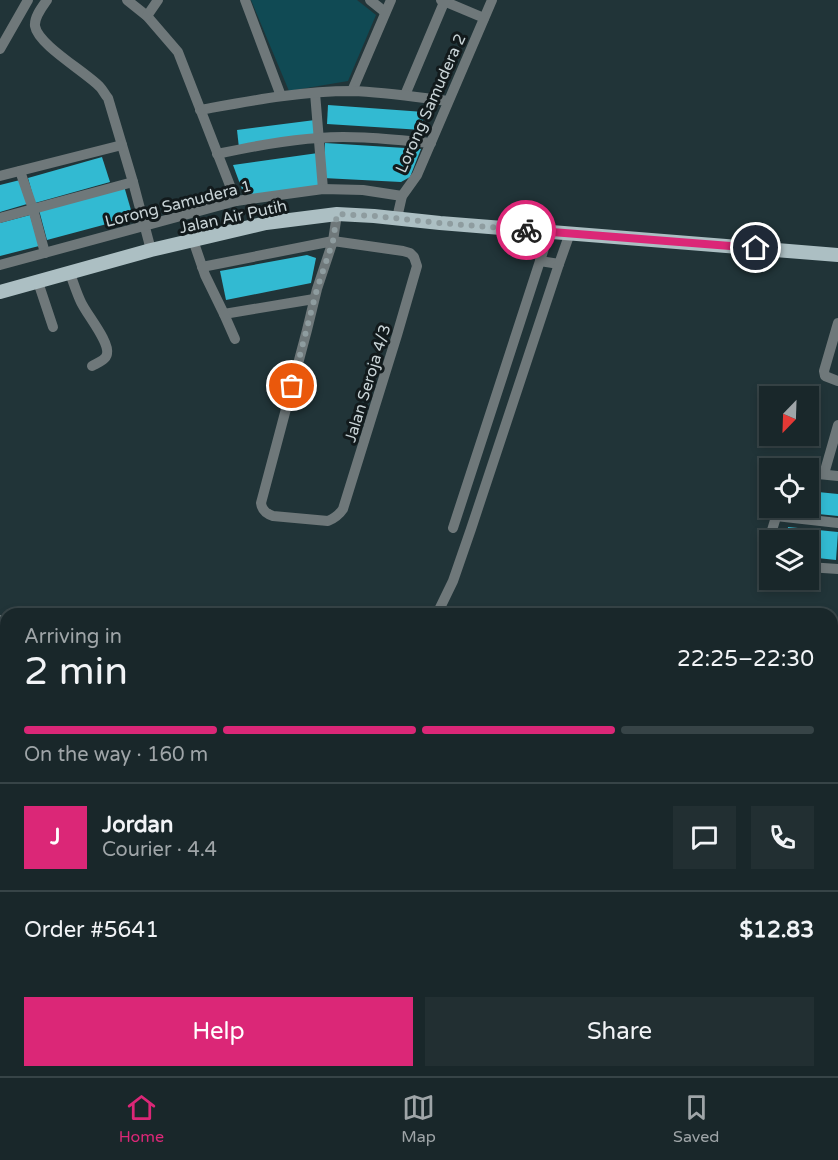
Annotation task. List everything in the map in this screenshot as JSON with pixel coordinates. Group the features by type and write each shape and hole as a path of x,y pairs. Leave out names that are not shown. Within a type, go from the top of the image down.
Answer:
{"main road":[{"name":"Jalan Air Putih","path":"0,292 151,250 266,223 337,214 838,255"}],"street":[{"path":"0,49 28,0"},
{"path":"47,0 38,14 36,28 50,46 101,88 108,98 134,182 151,250"},
{"path":"127,0 147,16 178,52 236,201"},
{"path":"147,16 158,0"},
{"path":"245,0 281,96"},
{"path":"370,0 385,12"},
{"path":"352,91 391,0"},
{"name":"Lorong Samudera 2","path":"397,218 402,196 417,175 492,0"},
{"path":"405,95 444,1 484,18"},
{"path":"201,110 281,96 352,91 448,101"},
{"path":"315,93 323,189"},
{"path":"218,154 319,138 431,143"},
{"path":"0,176 122,145"},
{"path":"20,171 45,253"},
{"path":"0,218 134,182"},
{"name":"Lorong Samudera 1","path":"0,265 236,201 323,189 363,190 402,196"},
{"path":"224,314 314,299 333,241 337,214"},
{"path":"453,528 549,232"},
{"path":"440,608 453,581 570,233"},
{"path":"193,240 204,275 235,339"},
{"path":"202,267 333,241"},
{"name":"Jalan Seroja 4/3","path":"314,299 261,503 268,515 328,521 334,519 343,509 417,266 410,253 333,241"},
{"path":"540,261 559,264"},
{"path":"70,273 79,299 102,334 107,349 105,358 93,366"},
{"path":"38,282 53,327"},
{"path":"837,331 824,371 825,376 838,381"},
{"path":"824,474 838,425"},
{"path":"819,474 838,476"},
{"path":"811,518 838,523"},
{"path":"819,568 838,569"}],"shaded area":[{"path":"251,0 357,0 376,15 348,81 289,91"}],"building":[{"path":"328,105 424,112 422,130 327,124"},
{"path":"315,120 317,138 239,148 237,130"},
{"path":"325,143 421,149 410,177 401,182 323,178"},
{"path":"318,153 320,187 250,198 243,192 233,165"},
{"path":"102,157 110,182 35,203 28,178"},
{"path":"20,180 27,204 0,212 0,185"},
{"path":"124,186 133,217 47,240 39,210"},
{"path":"30,215 39,246 0,256 0,223"},
{"path":"307,255 316,258 311,283 226,300 220,271"},
{"path":"819,492 838,494 838,516 819,514"},
{"path":"788,527 818,530 788,530"},
{"path":"819,530 838,532 836,560 819,558"}],"way so far":[{"path":"292,386 312,306 333,241 337,214 526,230"}],"route":[{"path":"526,230 756,248"}]}
